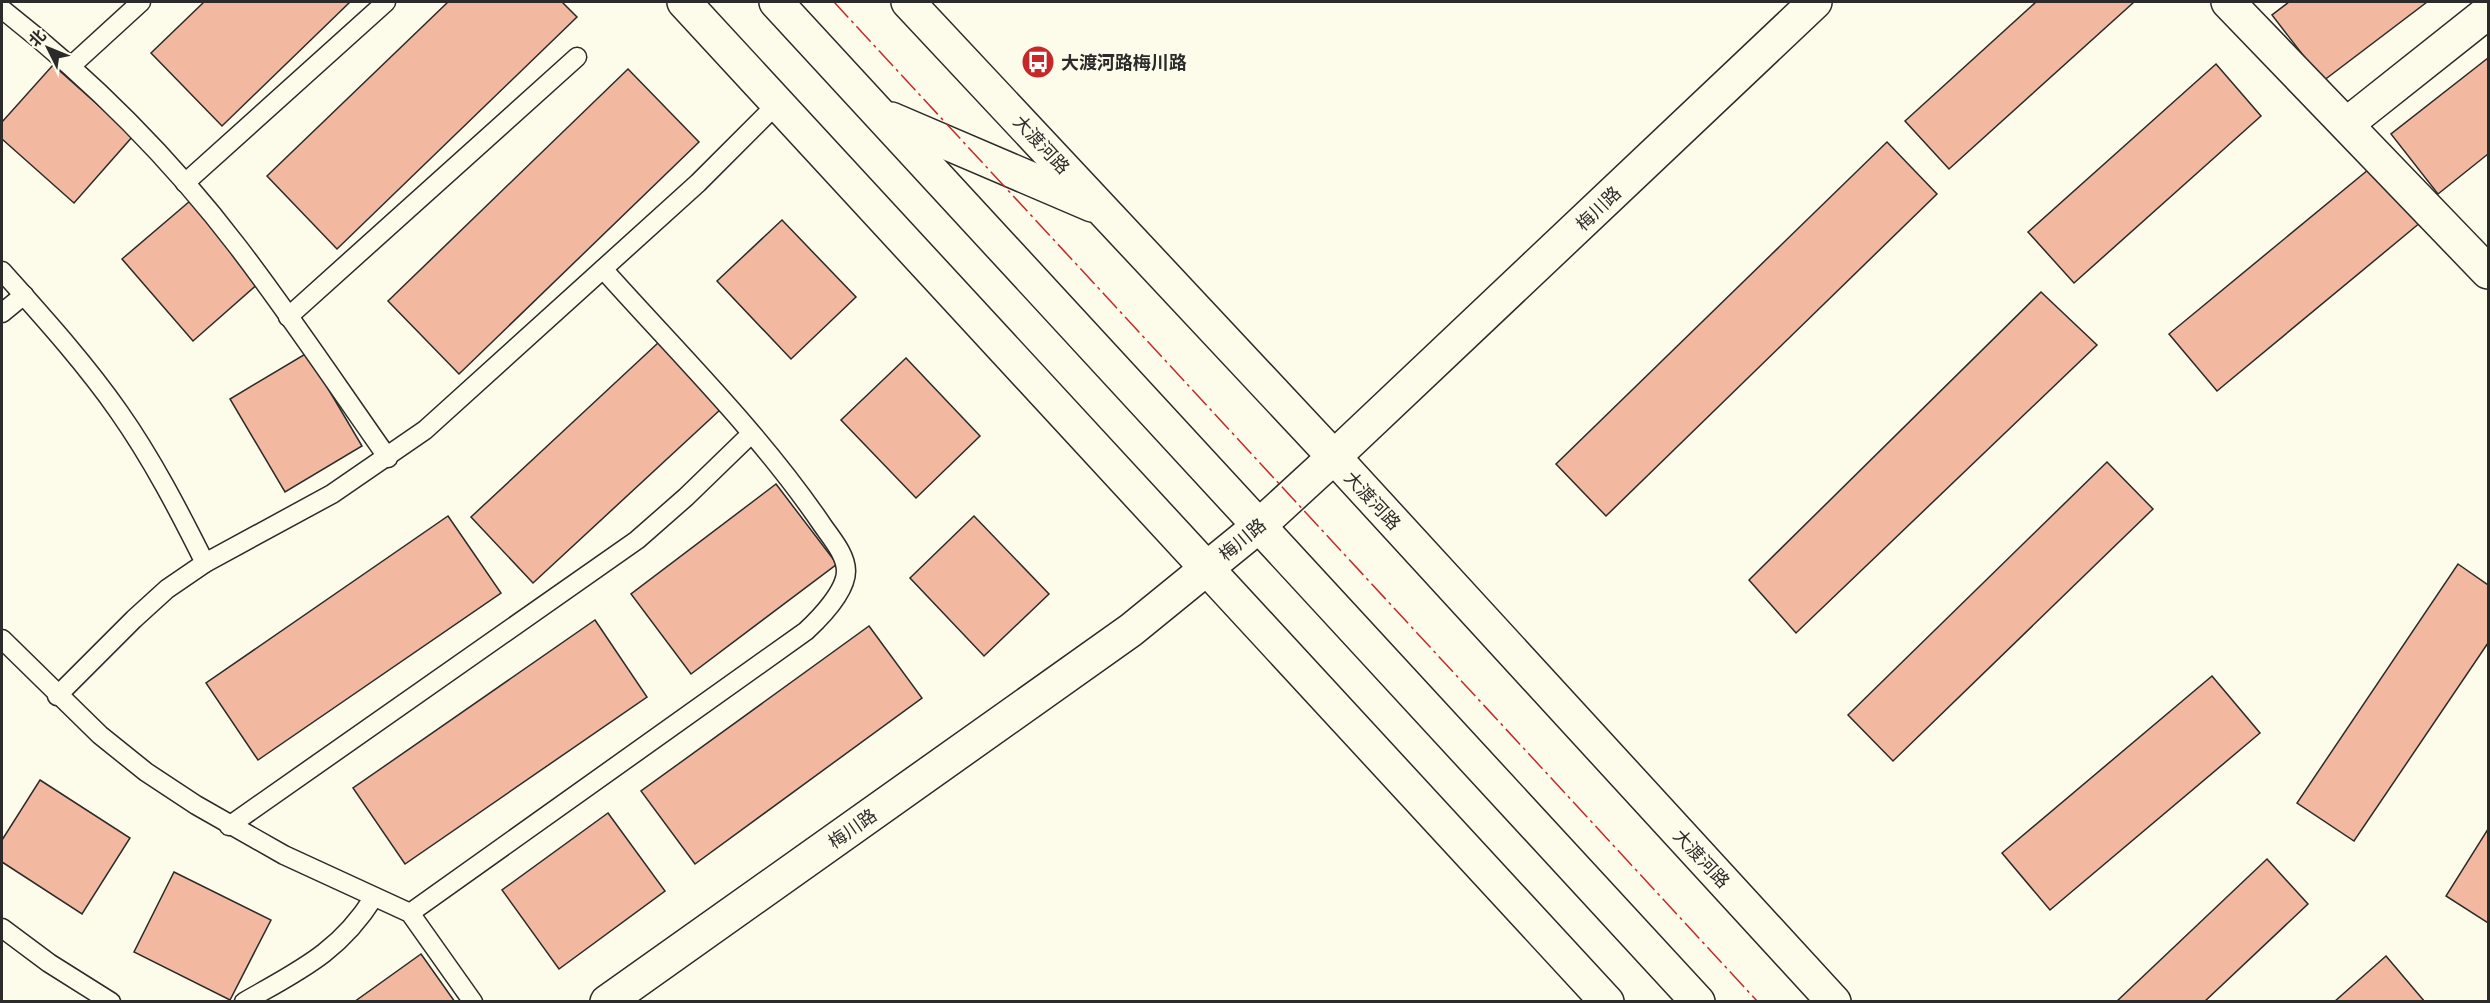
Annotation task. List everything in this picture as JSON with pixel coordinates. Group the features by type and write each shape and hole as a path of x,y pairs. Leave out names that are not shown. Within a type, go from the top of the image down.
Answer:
{"main road":[{"path":"684,2 1607,1002"},
{"path":"776,2 1698,1002"},
{"name":"大渡河路","path":"908,2 1334,457 1834,1002"},
{"name":"梅川路","path":"607,1002 1131,630 1207,569 1260,525 1334,457 1815,2"},
{"path":"2228,2 2488,269"},
{"path":"2347,124 2488,12"},
{"path":"880,114 1105,211"}],"lane":[{"path":"71,66 141,2"},
{"path":"185,183 386,2"},
{"path":"2,9 71,66 125,118 185,183 238,247 388,458"},
{"path":"288,317 578,57"},
{"path":"57,696 134,618 167,589 205,563 332,494 388,458 456,404 698,183 778,103"},
{"path":"410,913 806,631 830,604 840,588 846,571 841,553 795,486 603,269"},
{"path":"2,271 60,337 119,411 168,489 205,563"},
{"path":"2,313 24,295"},
{"path":"229,826 638,540 751,434"},
{"path":"2,639 57,696 146,772 229,826 410,913 474,1002"},
{"path":"244,1002 314,962 349,932 374,897"},
{"path":"2,928 49,963 111,1002"}],"building":[{"path":"204,2 350,2 222,126 151,53"},
{"path":"448,2 562,2 577,17 337,249 267,176"},
{"path":"2036,2 2134,2 1949,169 1905,121"},
{"path":"2289,2 2427,2 2323,81 2272,15"},
{"path":"2488,58 2488,154 2438,194 2391,134"},
{"path":"2216,64 2261,116 2074,283 2028,232"},
{"path":"53,65 133,136 74,203 2,139 2,122"},
{"path":"628,69 699,142 459,374 388,301"},
{"path":"1887,142 1937,194 1606,516 1556,464"},
{"path":"2374,165 2421,222 2217,391 2169,334"},
{"path":"190,201 260,282 193,341 122,259"},
{"path":"782,220 856,297 791,359 717,281"},
{"path":"2041,292 2097,345 1796,633 1749,580"},
{"path":"659,342 721,409 533,583 471,517"},
{"path":"307,353 362,446 285,492 230,399"},
{"path":"906,358 980,436 916,498 841,420"},
{"path":"2107,462 2153,509 1893,761 1848,715"},
{"path":"776,484 837,564 691,674 631,594"},
{"path":"448,516 501,593 258,760 206,683"},
{"path":"974,516 1049,594 984,656 910,578"},
{"path":"2458,564 2488,585 2488,643 2354,841 2297,803"},
{"path":"595,620 647,697 405,864 353,788"},
{"path":"869,626 922,698 695,864 641,791"},
{"path":"2212,676 2260,733 2050,910 2002,853"},
{"path":"40,780 130,838 82,914 2,862 2,840"},
{"path":"608,813 665,891 559,969 502,890"},
{"path":"2488,829 2488,923 2446,896"},
{"path":"2267,859 2308,904 2204,1002 2116,1002"},
{"path":"174,872 271,920 230,1000 134,952"},
{"path":"421,954 455,1002 354,1002"},
{"path":"2386,956 2425,1002 2334,1002"}],"power":[{"path":"834,2 1758,1002"}],"place":[{"name":"大渡河路梅川路","path":"1038,62"}]}
